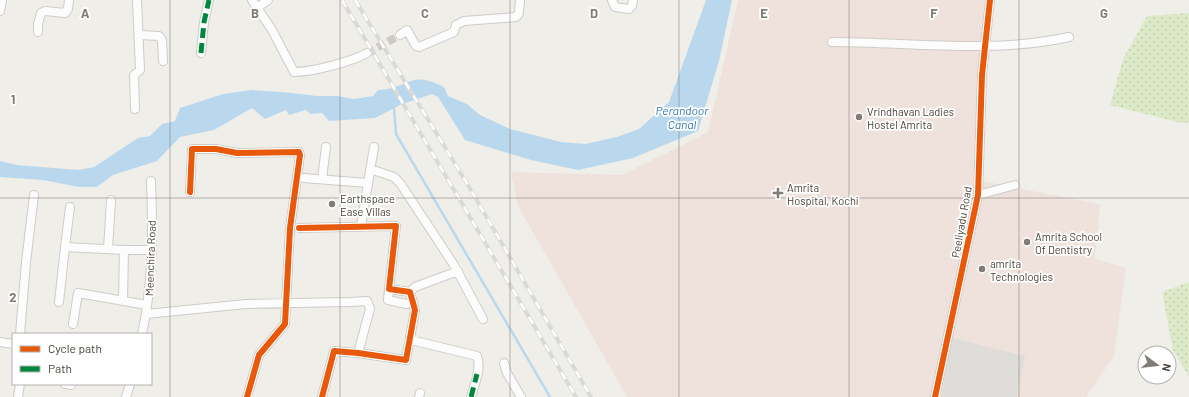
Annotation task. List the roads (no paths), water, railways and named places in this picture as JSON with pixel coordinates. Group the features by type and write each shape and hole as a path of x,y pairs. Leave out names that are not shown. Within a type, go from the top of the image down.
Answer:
{"street":[{"path":"0,11 2,0"},
{"path":"38,32 38,24 41,13 45,11 65,13 68,9 69,0"},
{"path":"136,109 134,75 140,70 137,0"},
{"path":"201,53 204,22 209,0"},
{"path":"252,0 272,30 294,72 318,69 357,58 367,53"},
{"path":"257,8 268,0"},
{"path":"400,35 407,30 416,46 419,47 454,32 456,25 464,20 516,18 519,13 520,0"},
{"path":"612,0 615,7 630,9 633,0"},
{"name":"Peeliyadu Road","path":"935,397 978,195 982,75 990,0"},
{"path":"139,35 159,36 162,40 163,61"},
{"path":"832,42 986,46 1052,41 1069,37"},
{"path":"322,180 326,147"},
{"path":"190,192 192,148 216,149 237,153 299,152 300,155 290,228 284,324 259,355 247,397"},
{"path":"361,226 374,148"},
{"path":"370,169 394,177 400,183 458,271 483,318"},
{"path":"304,178 367,183"},
{"name":"Meenchira Road","path":"142,333 146,314 152,250 151,181"},
{"path":"978,195 1015,184"},
{"path":"20,333 26,262 34,196"},
{"path":"108,249 111,200"},
{"path":"60,302 70,207"},
{"path":"299,228 396,226 388,300 406,304 412,302"},
{"path":"65,247 152,250"},
{"path":"123,300 124,250"},
{"path":"410,292 415,287 458,271"},
{"path":"389,289 410,292"},
{"path":"322,397 334,351 406,360 411,340 415,310 410,292"},
{"path":"73,324 78,294 147,305"},
{"path":"146,314 246,304 286,304 367,300 370,309 358,353"},
{"path":"411,340 477,356 479,360 477,374 471,397"},
{"path":"0,342 12,344"},
{"path":"504,363 507,373 522,397"},
{"path":"18,397 20,385"},
{"path":"126,397 130,385"}],"water":[{"name":"Perandoor Canal","path":"706,0 732,0 719,61 698,131 633,158 578,170 531,160 465,140 438,97 432,94 400,105 375,118 329,121 322,113 310,114 306,110 289,115 286,110 265,119 252,108 214,130 180,137 157,161 113,175 97,187 79,187 43,180 0,177 0,161 17,165 78,170 94,167 138,138 150,136 162,124 175,121 180,108 223,94 251,90 317,96 337,96 354,99 373,96 378,90 397,87 410,81 423,80 444,87 448,96 467,104 480,115 510,129 561,142 585,144 617,137 639,129 669,102"}],"waterway":[{"path":"394,108 396,134 550,397"}],"tunnel":[{"path":"367,53 400,35"}],"railway":[{"path":"342,0 576,397"},
{"path":"355,0 465,180 591,397"}],"place":[{"name":"Vrindhavan Ladies Hostel Amrita","path":"859,117"},
{"name":"Amrita Hospital, Kochi","path":"778,193"},
{"name":"Earthspace Ease Villas","path":"332,204"},
{"name":"Amrita School Of Dentistry","path":"1027,242"},
{"name":"amrita Technologies","path":"982,269"}]}
